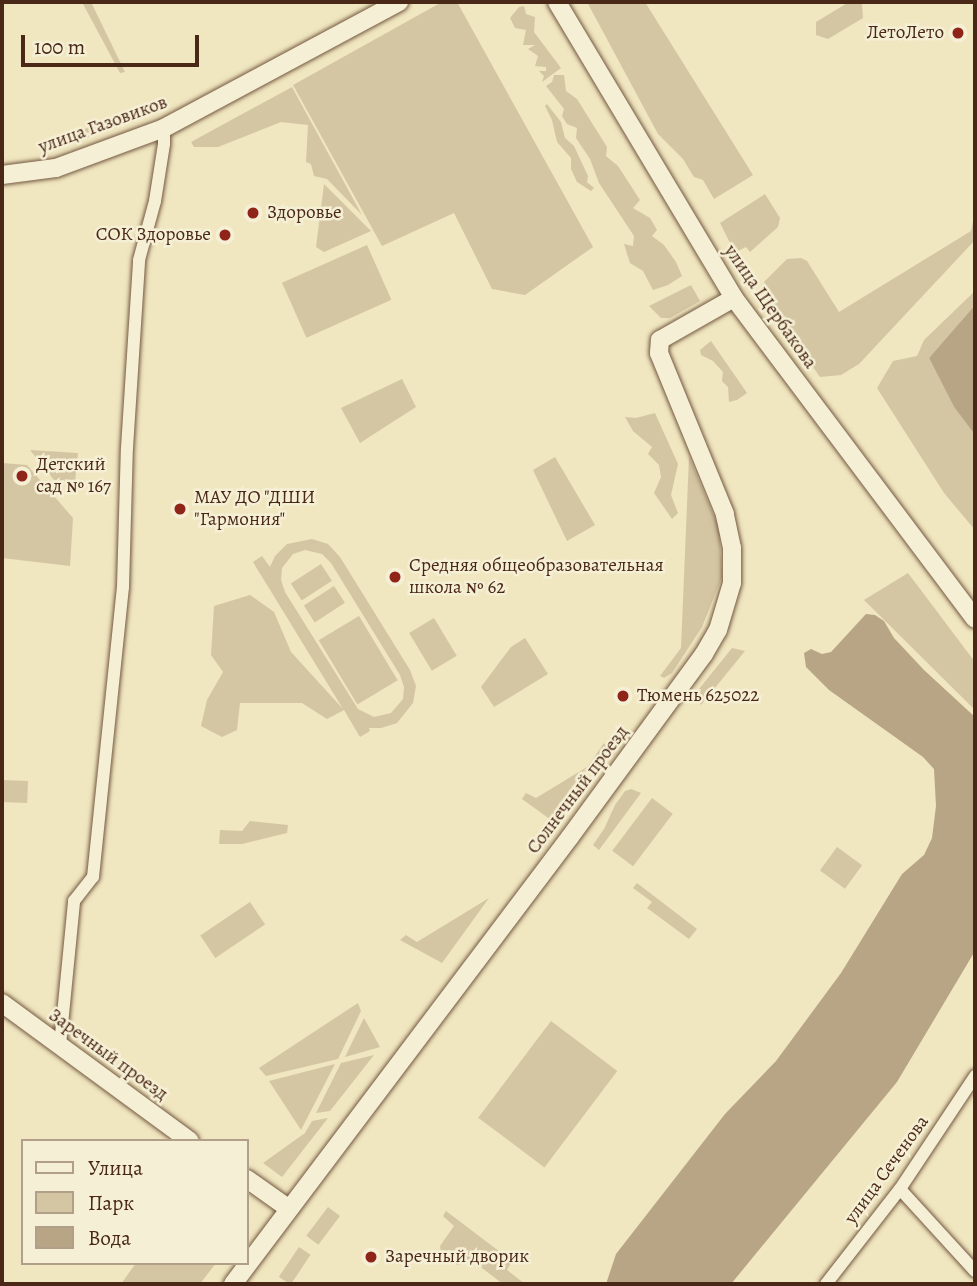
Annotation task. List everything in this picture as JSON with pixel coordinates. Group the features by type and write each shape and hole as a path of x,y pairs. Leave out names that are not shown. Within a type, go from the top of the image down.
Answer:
{"street":[{"name":"улица Газовиков","path":"2,175 56,168 164,128 399,2"},
{"name":"улица Щербакова","path":"557,2 734,298 975,619"},
{"path":"60,1045 74,901 93,877 123,587 127,448 139,260 155,201 164,128"},
{"name":"Солнечный проезд","path":"248,1263 577,827 704,654 718,630 732,583 732,548 725,514 659,353 660,340 734,298"},
{"name":"Заречный проезд","path":"2,1003 187,1139"},
{"name":"улица Сеченова","path":"826,1284 901,1189 975,1076"},
{"path":"248,1181 288,1208"},
{"path":"901,1189 975,1271"},
{"name":"Солнечный проезд","path":"233,1284 247,1265"}],"green space":[{"path":"82,2 91,2 125,72 120,73"},
{"path":"442,2 457,2 593,247 525,295 492,289 454,213 382,246 293,85"},
{"path":"587,2 645,2 753,175 714,199 703,180 694,177 683,159 658,134"},
{"path":"849,2 862,4 863,18 828,39 816,35 816,22"},
{"path":"524,6 526,14 535,17 534,32 561,68 542,82 544,76 539,71 546,71 546,67 535,66 538,56 528,49 535,45 523,45 526,30 515,28 510,18 519,7"},
{"path":"554,75 564,75 566,91 577,99 607,147 606,156 618,166 640,200 633,208 650,218 657,230 652,236 664,245 676,262 682,276 668,285 653,290 643,271 630,263 624,244 633,246 634,236 599,183 590,159 576,138 577,128 567,124 562,116 564,109 546,86 552,82"},
{"path":"292,87 362,215 327,179 314,176 311,164 306,162 308,125 281,122 218,147 194,147 191,142"},
{"path":"547,104 561,122 565,138 574,146 588,176 587,182 594,188 591,191 577,182 571,169 571,158 557,142 552,120 545,106"},
{"path":"142,106 142,111 126,122 80,141 53,148 52,142"},
{"path":"324,184 371,231 324,252 316,247"},
{"path":"765,194 780,218 778,227 750,252 746,247 738,251 733,249 720,223"},
{"path":"975,211 975,240 859,364 841,375 820,377 765,299 772,294 764,282 787,259 801,258 807,261 839,312 971,231"},
{"path":"367,245 391,300 306,338 282,283"},
{"path":"691,285 700,301 670,318 661,318 649,306"},
{"path":"975,291 975,305 929,358 954,407 975,435 975,530 944,493 877,388 893,361 917,356 924,340"},
{"path":"711,341 747,393 737,400 729,402 728,387 722,381 723,372 713,361 701,355 700,350"},
{"path":"402,379 416,407 360,443 341,408"},
{"path":"655,413 678,464 671,495 678,513 672,519 654,493 661,477 659,465 648,454 652,447 633,431 625,417 636,418"},
{"path":"30,450 78,453 75,482 54,480"},
{"path":"555,457 595,525 567,541 533,470"},
{"path":"689,457 719,528 722,577 702,627 672,673 664,678 660,676 681,648"},
{"name":"Детский сад № 167","path":"2,463 27,465 73,518 70,566 2,558"},
{"path":"312,539 328,544 340,557 410,670 416,686 413,703 397,723 381,728 369,728 370,731 360,737 344,710 327,719 302,703 240,703 237,730 222,737 201,726 207,700 223,672 211,655 214,606 250,595 274,612 291,652 343,709 253,562 262,556 270,567 275,556 287,544","holes":["305,550 322,554 331,563 400,675 404,687 403,699 391,713 374,717 358,709 285,592 281,580 282,568 293,554"]},
{"path":"321,564 332,581 302,600 291,584"},
{"path":"908,573 975,662 975,710 864,600"},
{"path":"334,586 345,603 315,622 304,606"},
{"path":"359,616 398,680 357,704 319,640"},
{"path":"434,618 457,656 432,671 409,633"},
{"path":"525,638 548,674 494,707 481,687 511,647"},
{"path":"732,648 745,651 701,705 695,694"},
{"path":"604,743 606,746 551,820 522,799 526,793 536,798 587,767"},
{"path":"2,780 28,781 27,803 2,802"},
{"path":"631,789 641,793 599,850 593,845 615,805 625,791"},
{"path":"652,798 673,814 633,866 612,851"},
{"path":"250,821 288,825 287,833 242,844 219,844 220,830 242,831"},
{"path":"837,847 862,865 845,889 820,870"},
{"path":"637,883 697,929 689,939 647,908 652,902 633,888"},
{"path":"489,898 442,963 400,940 406,935 417,942"},
{"path":"250,902 265,924 215,958 200,936"},
{"path":"358,1003 361,1011 338,1059 266,1076 259,1068"},
{"path":"364,1018 380,1047 345,1057"},
{"path":"551,1021 617,1071 544,1168 478,1118"},
{"path":"374,1055 330,1111 316,1113 341,1063"},
{"path":"335,1064 301,1130 269,1081"},
{"path":"328,1118 282,1177 263,1163 305,1133 312,1121"},
{"path":"328,1207 340,1216 318,1245 306,1236"},
{"path":"446,1211 512,1261 507,1270 525,1284 503,1284 474,1262 457,1265 441,1253 440,1246 454,1226 443,1216"},
{"path":"299,1247 311,1255 291,1284 279,1277"},
{"path":"135,1265 214,1265 200,1284 121,1284"}],"water":[{"path":"975,305 975,435 954,407 929,358"},
{"path":"866,614 875,615 884,621 894,638 924,670 975,717 975,951 897,1082 731,1284 606,1284 616,1254 725,1114 776,1061 841,973 902,874 924,855 932,838 936,806 934,769 923,757 829,690 806,667 804,653 811,649 822,654 831,652"}],"place":[{"name":"ЛетоЛето","path":"958,33"},
{"name":"Здоровье","path":"253,213"},
{"name":"СОК Здоровье","path":"225,235"},
{"name":"Детский сад № 167","path":"22,476"},
{"name":"МАУ ДО \"ДШИ \"Гармония\"","path":"180,509"},
{"name":"Средняя общеобразовательная школа № 62","path":"395,577"},
{"name":"Тюмень 625022","path":"623,696"},
{"name":"Заречный дворик","path":"371,1257"}]}
